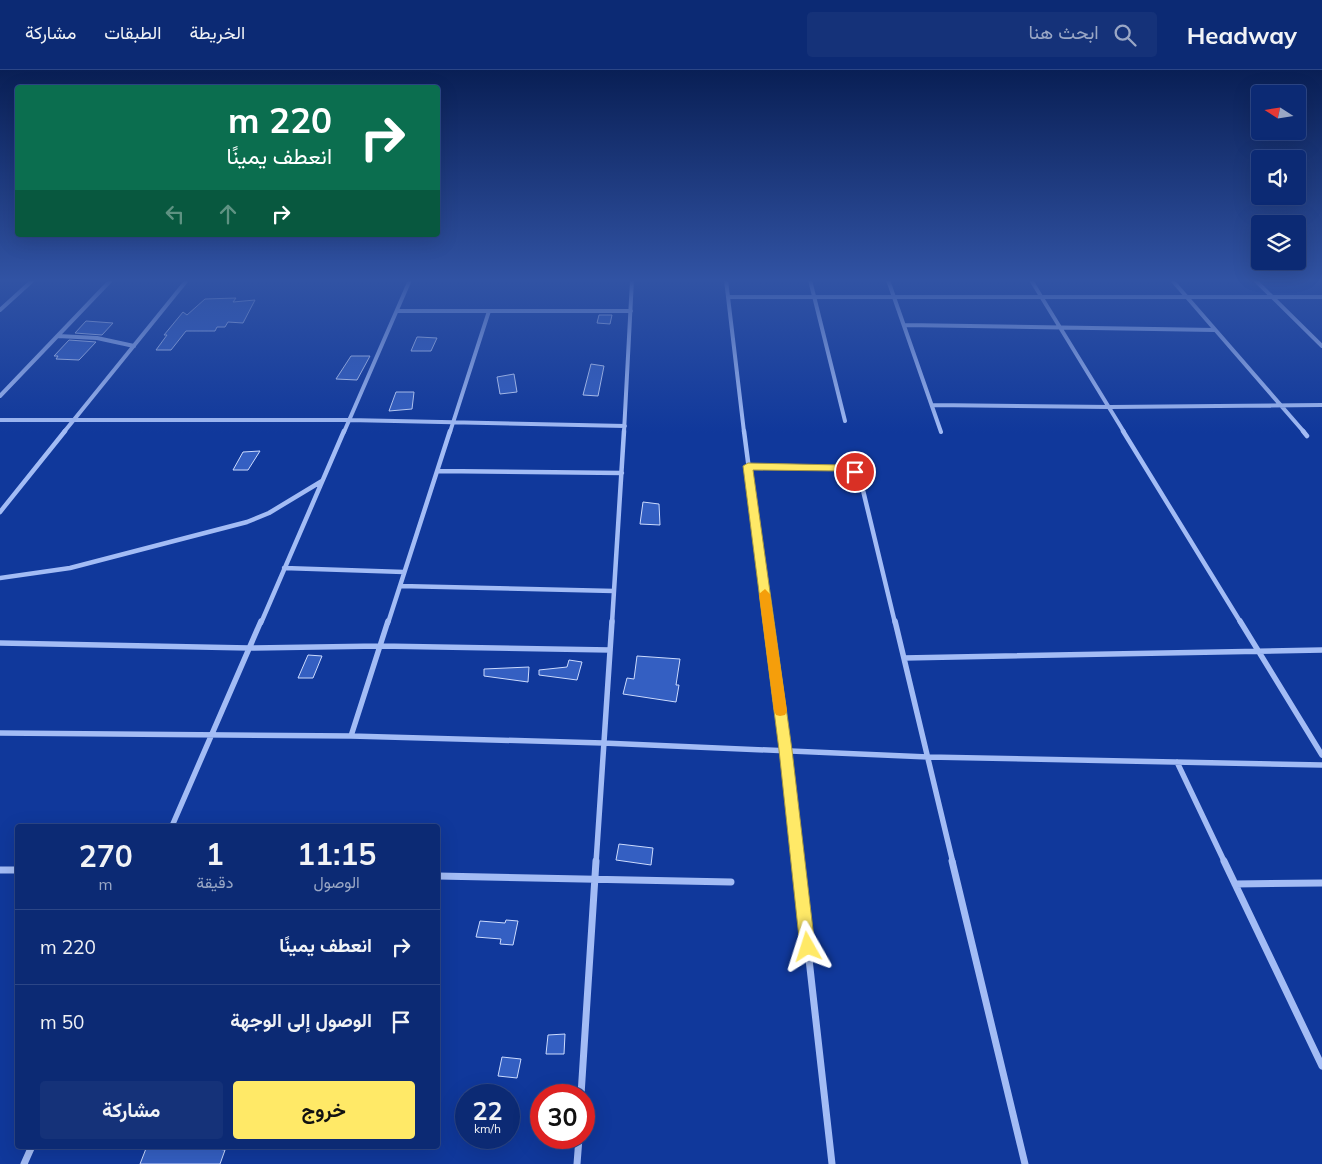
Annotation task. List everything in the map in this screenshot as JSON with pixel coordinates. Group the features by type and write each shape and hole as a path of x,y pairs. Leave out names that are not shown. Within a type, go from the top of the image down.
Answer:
{"street":[{"path":"0,396 63,331"},
{"path":"0,512 146,331"},
{"path":"173,824 388,331"},
{"path":"351,736 482,331"},
{"path":"582,1084 630,331"},
{"path":"733,331 748,466 786,750 832,1164"},
{"path":"823,331 845,421"},
{"path":"907,331 941,432"},
{"path":"1061,331 1110,407 1322,755"},
{"path":"1216,331 1307,436"},
{"path":"1307,331 1322,346"},
{"path":"58,336 97,338 134,346"},
{"path":"932,405 1110,407 1322,405"},
{"path":"0,420 349,420 625,426"},
{"path":"748,466 841,468 855,472 861,482 1026,1164"},
{"path":"437,471 622,473"},
{"path":"0,578 70,568 247,522 269,513 322,481"},
{"path":"284,568 404,572"},
{"path":"400,586 614,591"},
{"path":"0,643 249,648 380,646 610,650"},
{"path":"904,658 1322,650"},
{"path":"0,733 212,733 351,736 603,743 928,757 1322,765"},
{"path":"1177,762 1322,1066"},
{"path":"0,870 15,870"},
{"path":"440,876 731,882"},
{"path":"1235,884 1322,883"},
{"path":"24,1164 31,1149"},
{"path":"577,1164 578,1149"}],"building":[{"path":"77,331 106,331 102,335 75,333"},
{"path":"167,331 186,331 171,350 156,350 167,335 164,335"},
{"path":"417,337 437,338 431,351 411,351"},
{"path":"69,340 96,342 79,360 56,359 58,356 54,356"},
{"path":"351,356 370,356 357,380 336,379"},
{"path":"591,364 604,366 598,396 583,395"},
{"path":"514,374 517,392 500,394 497,377"},
{"path":"396,392 414,392 412,409 389,411"},
{"path":"260,451 248,470 233,470 243,452"},
{"path":"643,502 659,504 660,525 640,524"},
{"path":"308,655 322,656 313,678 298,678"},
{"path":"637,656 680,659 676,685 679,685 676,702 623,694 627,678 634,679"},
{"path":"569,660 582,662 577,680 539,675 539,670 567,667"},
{"path":"529,667 528,682 484,676 484,669"},
{"path":"619,844 653,848 651,865 616,860"},
{"path":"506,920 518,921 513,945 500,944 501,939 476,937 480,921 505,923"},
{"path":"565,1034 564,1054 546,1054 548,1035"},
{"path":"502,1057 521,1059 517,1078 498,1076"},
{"path":"146,1149 225,1150 220,1164 140,1164"}],"slow traffic":[{"path":"765,594 780,711"}],"route":[{"path":"808,947 786,750 748,466 841,468 855,472"}]}
